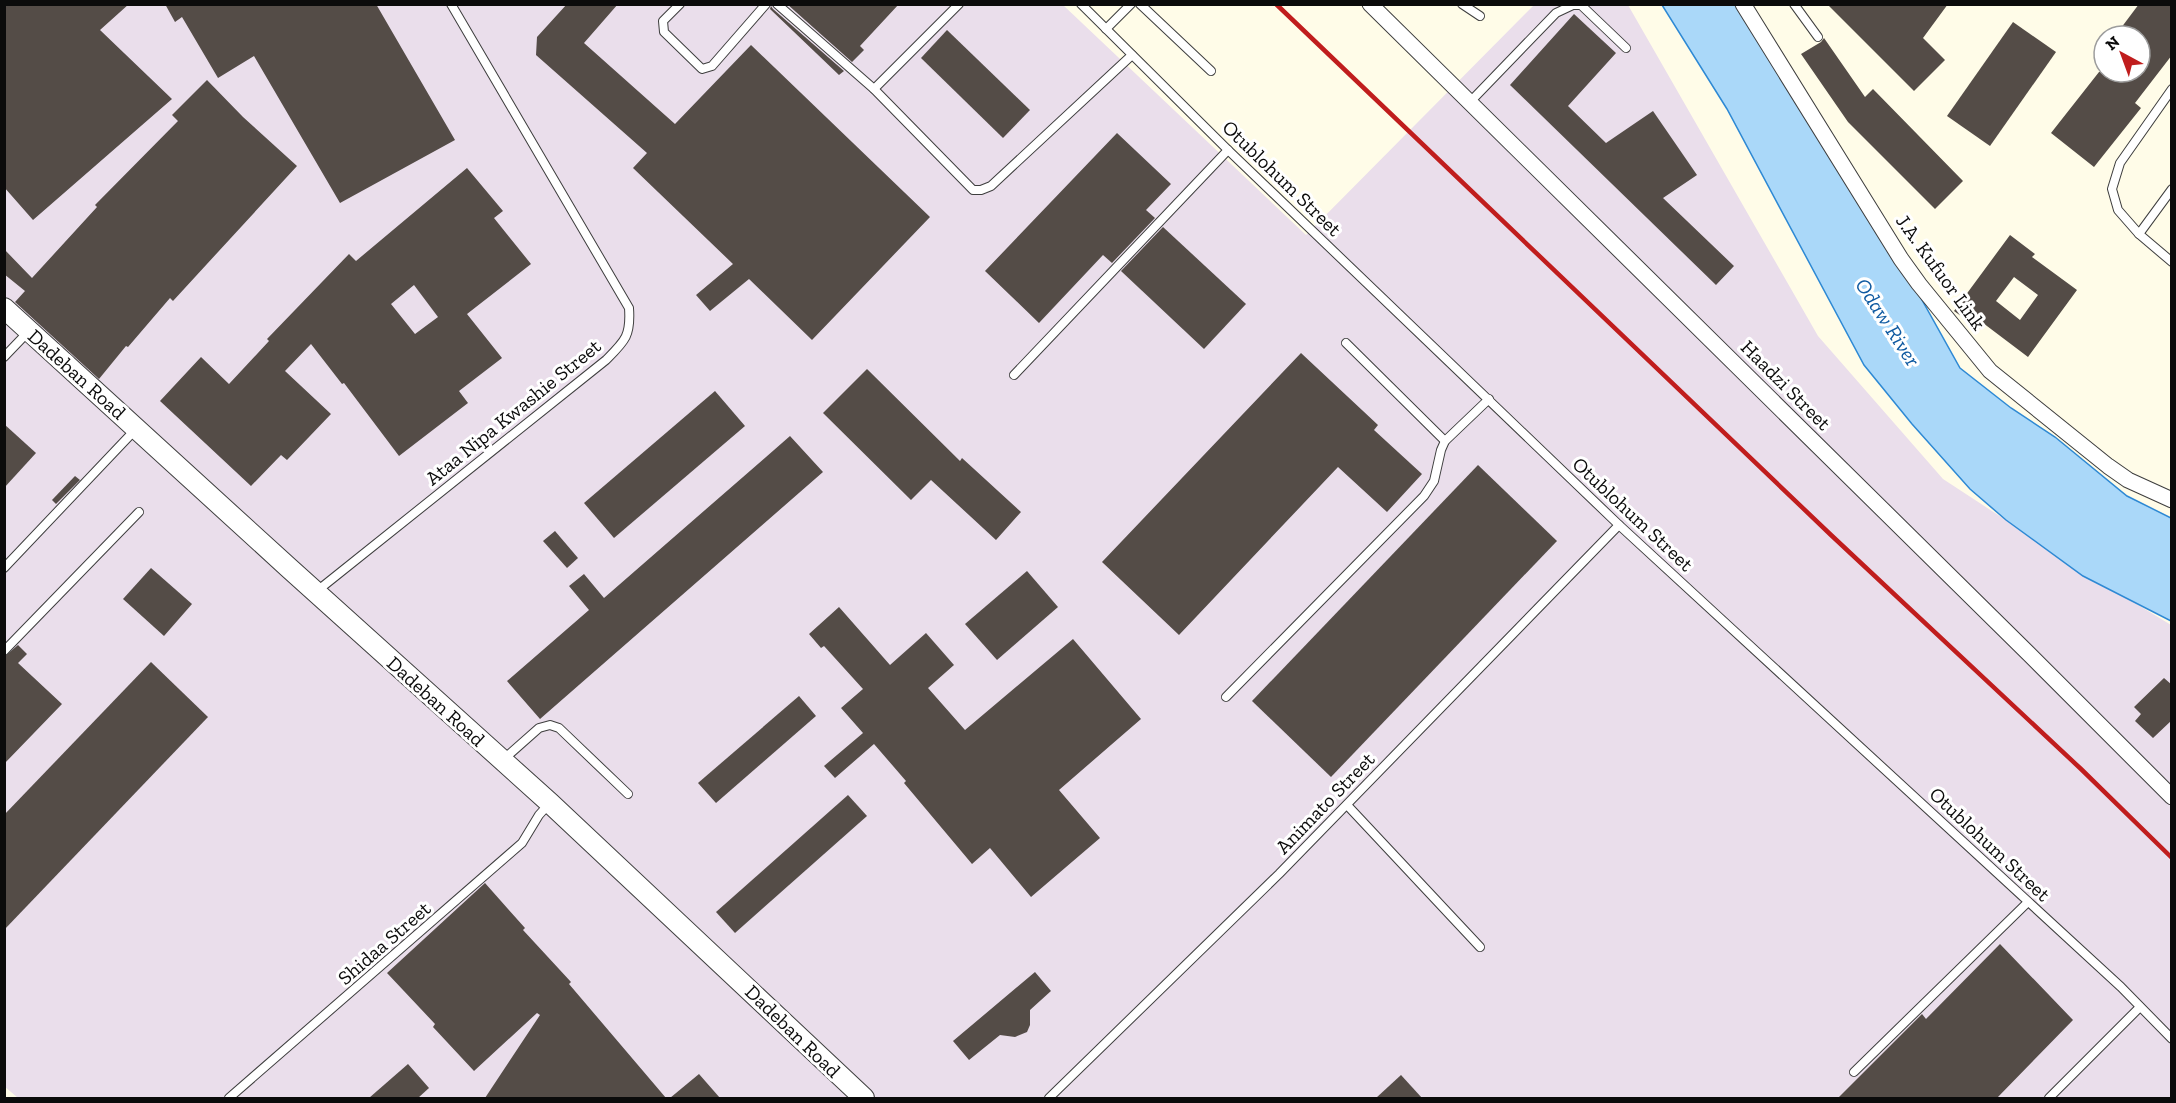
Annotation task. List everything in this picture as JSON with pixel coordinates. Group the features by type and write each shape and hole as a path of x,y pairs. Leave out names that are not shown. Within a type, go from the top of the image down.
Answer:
{"street":[{"name":"Haadzi Street","path":"1370,4 2172,797"},
{"name":"J.A. Kufuor Link","path":"1743,4 1901,259 1990,370 2108,466 2128,480 2172,501"},
{"name":"Dadeban Road","path":"4,308 550,803 864,1098"}],"lane":[{"name":"Ataa Nipa Kwashie Street","path":"315,592 606,360 622,345 631,327 629,308 451,4"},
{"path":"680,4 663,21 664,32 702,69 712,66 766,4"},
{"path":"777,4 873,89 973,190 991,186 1132,55"},
{"path":"873,89 958,4"},
{"name":"Otublohum Street","path":"1080,4 1228,150 1619,525 2172,1038"},
{"path":"1106,29 1131,4"},
{"path":"1140,4 1211,72"},
{"path":"1462,4 1480,16"},
{"path":"1794,4 1818,37"},
{"path":"1470,102 1556,13 1573,5 1581,5 1626,48"},
{"path":"2172,89 2120,163 2112,189 2118,210 2139,234 2172,262"},
{"path":"1014,375 1228,150"},
{"path":"2139,234 2172,189"},
{"path":"4,357 29,331"},
{"path":"1346,343 1445,441"},
{"path":"1226,698 1424,496 1434,481 1445,441 1489,399"},
{"path":"4,568 136,429"},
{"path":"4,651 139,512"},
{"name":"Animato Street","path":"1049,1098 1279,874 1619,525"},
{"path":"502,760 540,728 550,725 559,728 628,794"},
{"name":"Shidaa Street","path":"229,1098 522,843 539,815 550,803"},
{"path":"1347,805 1480,947"},
{"path":"1854,1072 2028,902"},
{"path":"2049,1098 2140,1007"}],"shaded area":[{"path":"4,5 1063,5 1306,235 1534,5 1628,5 1818,336 1943,479 2171,625 2171,1098 18,1098 4,1086"}],"water":[{"name":"Odaw River","path":"1662,5 1738,5 1908,275 1960,368 2011,408 2055,437 2127,496 2171,518 2171,621 2083,576 2006,520 1970,489 1912,424 1864,365 1727,109"}],"building":[{"path":"4,4 129,4 100,30 172,99 33,220 4,187"},
{"path":"165,4 376,4 455,140 340,203 254,56 218,78 182,17 175,22"},
{"path":"567,4 618,4 584,43 675,124 751,45 930,217 812,340 749,279 710,311 696,295 733,264 633,168 647,153 536,55 537,37"},
{"path":"787,4 899,4 860,46 864,50 852,62"},
{"path":"1827,4 1948,4 1923,38 1945,60 1914,91"},
{"path":"2139,4 2172,4 2172,55 2152,81 2152,24 2124,24"},
{"path":"771,6 844,71 839,75 770,9"},
{"path":"1574,14 1616,53 1568,106 1606,143 1653,111 1697,175 1663,198 1734,266 1716,285 1510,85"},
{"path":"2013,22 2056,52 1990,146 1947,116"},
{"path":"947,30 1030,110 1003,138 921,58"},
{"path":"1824,38 1865,97 1873,89 1963,181 1935,209 1848,122 1801,54"},
{"path":"207,80 243,117 297,166 173,301 170,298 99,379 15,302 25,291 4,274 4,249 32,278 97,207 95,205 178,121 172,115"},
{"path":"2092,81 2092,84 2150,84 2135,103 2141,108 2094,167 2051,133"},
{"path":"1117,133 1171,184 1146,210 1155,218 1112,263 1103,255 1039,323 985,271"},
{"path":"467,168 503,211 494,218 531,264 467,314 502,358 459,391 468,403 399,456 344,383 342,384 311,344 285,371 331,414 287,460 281,455 251,486 160,401 201,357 229,384 269,341 267,339 349,254 356,261","holes":["414,285 438,317 415,334 391,304"]},
{"path":"1163,227 1246,304 1204,349 1121,271"},
{"path":"2010,235 2035,254 2032,257 2077,290 2028,357 1983,323 1979,329 1954,311","holes":["2014,277 2038,295 2020,320 1996,301"]},
{"path":"1301,353 1378,425 1374,430 1422,474 1387,512 1338,467 1179,635 1102,562"},
{"path":"867,369 960,461 962,458 1021,512 996,540 931,480 911,500 823,413"},
{"path":"715,391 745,426 614,538 584,503"},
{"path":"4,424 36,453 4,488"},
{"path":"790,436 823,472 540,719 507,681 589,610 569,586 584,574 604,598"},
{"path":"1478,465 1557,541 1331,777 1252,701"},
{"path":"75,476 80,480 56,504 52,500"},
{"path":"555,531 578,558 567,568 543,541"},
{"path":"151,568 192,604 164,636 123,599"},
{"path":"1027,571 1058,607 997,660 965,624"},
{"path":"839,607 890,665 926,633 954,665 928,688 965,730 1073,639 1141,719 1059,790 1100,838 1031,897 990,848 972,864 874,744 835,778 824,766 863,733 841,708 863,689 824,646 821,648 809,634"},
{"path":"18,645 27,654 18,663 62,704 4,764 4,657"},
{"path":"151,662 208,717 4,930 4,815"},
{"path":"2164,678 2172,685 2172,720 2153,738 2135,721 2141,714 2134,707"},
{"path":"799,696 816,716 716,803 698,783"},
{"path":"848,795 867,816 735,933 716,912"},
{"path":"485,883 525,928 523,930 571,982 569,984 666,1098 485,1098 540,1015 537,1013 474,1071 433,1027 435,1024 387,973"},
{"path":"2000,944 2073,1020 1997,1098 1838,1098 1922,1014 1926,1019"},
{"path":"1035,972 1051,991 1030,1010 1030,1025 1027,1032 1015,1037 1000,1035 969,1060 953,1041"},
{"path":"408,1064 429,1088 418,1098 369,1098"},
{"path":"699,1074 720,1098 670,1098"},
{"path":"1401,1075 1422,1098 1376,1098"}],"railway":[{"path":"1276,4 2172,858"}]}
